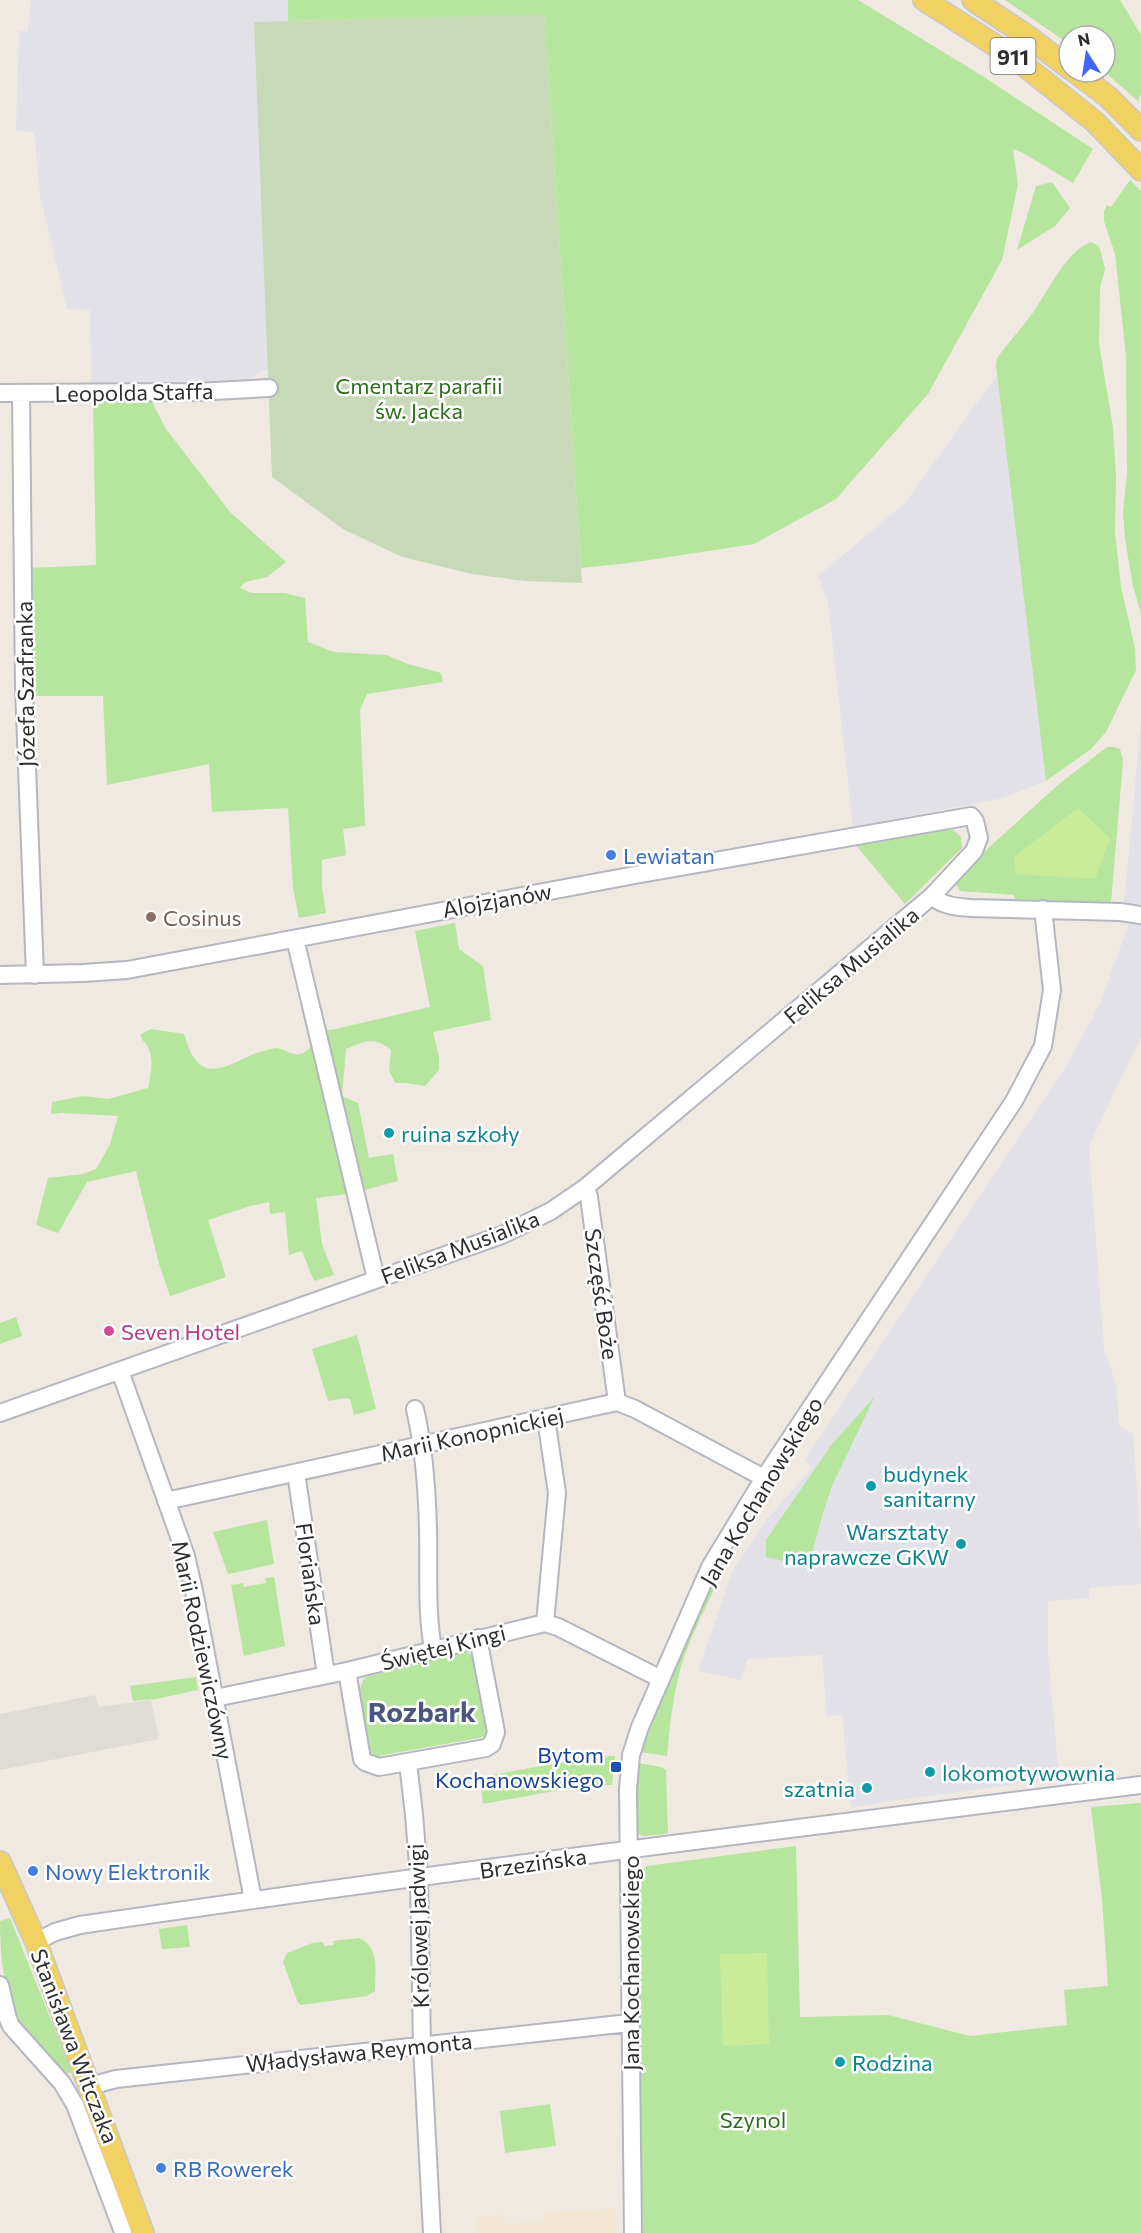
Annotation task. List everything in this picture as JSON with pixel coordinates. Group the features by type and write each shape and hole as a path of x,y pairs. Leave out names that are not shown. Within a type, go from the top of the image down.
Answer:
{"main road":[{"name":"911","path":"924,0 1015,58 1095,122 1141,170"},
{"name":"911","path":"973,0 1057,59"},
{"path":"1091,84 1107,96 1141,130"},
{"name":"Stanisława Witczaka","path":"0,1862 36,1942 90,2086 133,2232"}],"street":[{"name":"Leopolda Staffa","path":"0,393 196,392 268,388"},
{"name":"Józefa Szafranka","path":"21,393 24,688 35,975"},
{"name":"Alojzjanów","path":"0,975 128,970 635,875 971,816 975,821 979,838"},
{"name":"Feliksa Musialika","path":"0,1413 502,1235 551,1211 586,1187 932,896 974,851 979,838"},
{"path":"932,896 939,903 949,906 1120,912 1141,915"},
{"name":"Jana Kochanowskiego","path":"633,2233 628,1789 631,1755 640,1726 710,1567 764,1478 1014,1101 1043,1046 1052,990 1043,909"},
{"path":"297,947 376,1279"},
{"name":"Szczęść Boże","path":"586,1187 590,1197 617,1402"},
{"name":"Marii Rodziewiczówny","path":"120,1371 186,1556 253,1900"},
{"path":"617,1402 635,1409 764,1478"},
{"name":"Marii Konopnickiej","path":"166,1501 617,1402"},
{"path":"415,1409 422,1444 433,1649"},
{"path":"546,1418 557,1493 545,1623 558,1627 661,1679"},
{"name":"Floriańska","path":"296,1473 326,1675"},
{"name":"Świętej Kingi","path":"215,1698 347,1671 545,1623"},
{"path":"347,1671 362,1759 365,1762 379,1767 486,1748 492,1744 496,1732 478,1638"},
{"name":"Królowej Jadwigi","path":"408,1763 419,1878 422,2046 432,2233"},
{"name":"Brzezińska","path":"36,1942 55,1932 80,1925 253,1900 1141,1785"},
{"path":"0,1985 8,2019 12,2026 62,2083 75,2105 133,2232"},
{"name":"Władysława Reymonta","path":"90,2086 116,2079 629,2023"}],"shaded area":[{"path":"31,0 288,0 288,21 254,23 268,370 261,371 252,378 131,387 91,385 90,310 67,309 40,195 34,132 16,131 19,31 28,31"},
{"path":"997,375 1022,561 1046,781 1003,798 853,827 828,602 818,576 905,503"},
{"path":"1141,722 1141,904 1124,903"},
{"path":"1131,918 1141,920 1141,1037 1089,1146 1104,1349 1117,1387 1119,1426 1133,1434 1141,1548 1141,1584 1089,1588 1089,1598 1048,1601 1048,1652 1059,1779 851,1808 842,1715 827,1716 822,1655 747,1659 741,1680 698,1671 732,1572 765,1522 812,1468 805,1461 807,1456 1067,1065 1100,1004"},
{"path":"95,1695 99,1707 151,1700 159,1739 0,1770 0,1714"},
{"path":"616,2209 616,2233 477,2233 477,2216 504,2215 505,2223 545,2222 545,2211"}],"green space":[{"path":"288,0 858,0 981,75 1093,149 1073,183 1013,149 1018,185 1002,260 928,394 836,499 754,544 581,568 544,15 288,21"},
{"path":"1005,0 1120,0 1141,35 1141,94 1138,101 1117,83 1117,24 1057,24 1057,36"},
{"name":"Cmentarz parafii św. Jacka","path":"544,14 582,583 524,581 472,574 402,557 343,529 272,477 254,22"},
{"path":"1130,180 1141,191 1141,614 1133,586 1123,512 1127,473 1126,356 1115,254 1104,221 1104,211 1107,205 1111,207"},
{"path":"1052,182 1070,208 1055,226 1017,250 1036,186"},
{"path":"1091,242 1099,246 1105,269 1100,288 1099,344 1113,427 1116,475 1115,533 1121,587 1135,648 1136,670 1106,732 1091,749 1046,781 996,366 997,358 1032,314 1058,273 1074,254"},
{"path":"151,400 166,429 230,512 286,562 267,577 245,582 240,588 252,593 284,593 305,598 308,642 334,652 386,655 441,673 443,682 367,694 360,710 365,826 343,829 346,855 322,860 322,887 326,913 299,918 293,888 288,808 212,812 209,764 107,785 103,696 31,696 30,568 96,565 93,402"},
{"path":"1107,747 1120,749 1123,761 1111,903 1015,899 1014,895 960,891 953,880 1059,784"},
{"path":"1078,808 1110,838 1095,879 1016,874 1014,857"},
{"path":"952,829 961,837 962,848 905,904 855,844"},
{"path":"455,923 459,949 483,966 491,1020 433,1032 439,1057 439,1070 425,1086 395,1083 389,1070 391,1050 379,1043 369,1041 346,1049 342,1096 358,1103 369,1158 393,1154 398,1181 354,1193 316,1198 322,1244 334,1275 314,1281 302,1251 289,1255 285,1212 270,1214 269,1202 208,1220 226,1277 170,1296 159,1264 136,1171 87,1182 58,1233 36,1225 48,1178 83,1174 96,1169 110,1144 118,1116 51,1114 52,1102 83,1096 108,1099 148,1088 151,1057 141,1034 151,1029 184,1034 195,1060 202,1066 216,1069 275,1048 294,1054 304,1053 312,1044 319,1029 331,1030 430,1007 415,931"},
{"path":"16,1317 22,1336 0,1344 0,1323"},
{"path":"357,1335 376,1409 354,1415 350,1399 328,1401 312,1349"},
{"path":"875,1396 832,1486 810,1560 805,1566 766,1557 766,1540 832,1444"},
{"path":"267,1520 274,1564 228,1574 213,1532"},
{"path":"715,1574 720,1576 691,1639 678,1678 667,1756 640,1752 673,1669"},
{"path":"274,1577 285,1646 244,1656 231,1585 243,1583 244,1587 266,1583 265,1578"},
{"path":"464,1652 469,1653 472,1657 486,1732 484,1737 378,1756 371,1753 359,1692 363,1680 367,1677"},
{"path":"196,1677 198,1690 156,1699 133,1701 130,1686"},
{"path":"615,1756 612,1785 587,1785 483,1804 480,1777 592,1757"},
{"path":"638,1763 666,1770 668,1833 666,1834 645,1836 637,1834 636,1775"},
{"name":"Szynol","path":"1141,1803 1141,2233 640,2233 636,1874 647,1866 796,1846 800,2017 888,2015 970,2036 1067,2025 1064,1990 1108,1986 1102,1899 1091,1807"},
{"path":"10,1918 72,2072 62,2075 30,2039 13,2008 2,1965 0,1935 0,1921"},
{"path":"187,1925 190,1947 162,1949 159,1929"},
{"path":"359,1938 366,1942 373,1953 375,1991 367,1996 301,2005 298,2003 283,1962 287,1953 312,1943 323,1942 324,1946 334,1945 333,1941"},
{"path":"767,1953 769,2044 723,2046 720,1954"},
{"path":"550,2104 556,2146 505,2153 500,2111"}],"place":[{"name":"Lewiatan","path":"611,855"},
{"name":"Cosinus","path":"151,917"},
{"name":"ruina szkoły","path":"389,1133"},
{"name":"Seven Hotel","path":"109,1331"},
{"name":"budynek sanitarny","path":"871,1486"},
{"name":"Warsztaty naprawcze GKW","path":"961,1544"},
{"name":"Bytom Kochanowskiego","path":"616,1767"},
{"name":"lokomotywownia","path":"930,1772"},
{"name":"szatnia","path":"867,1788"},
{"name":"Nowy Elektronik","path":"33,1871"},
{"name":"Rodzina","path":"840,2062"},
{"name":"RB Rowerek","path":"161,2168"}],"district":[{"name":"Rozbark","path":"422,1711"}]}
